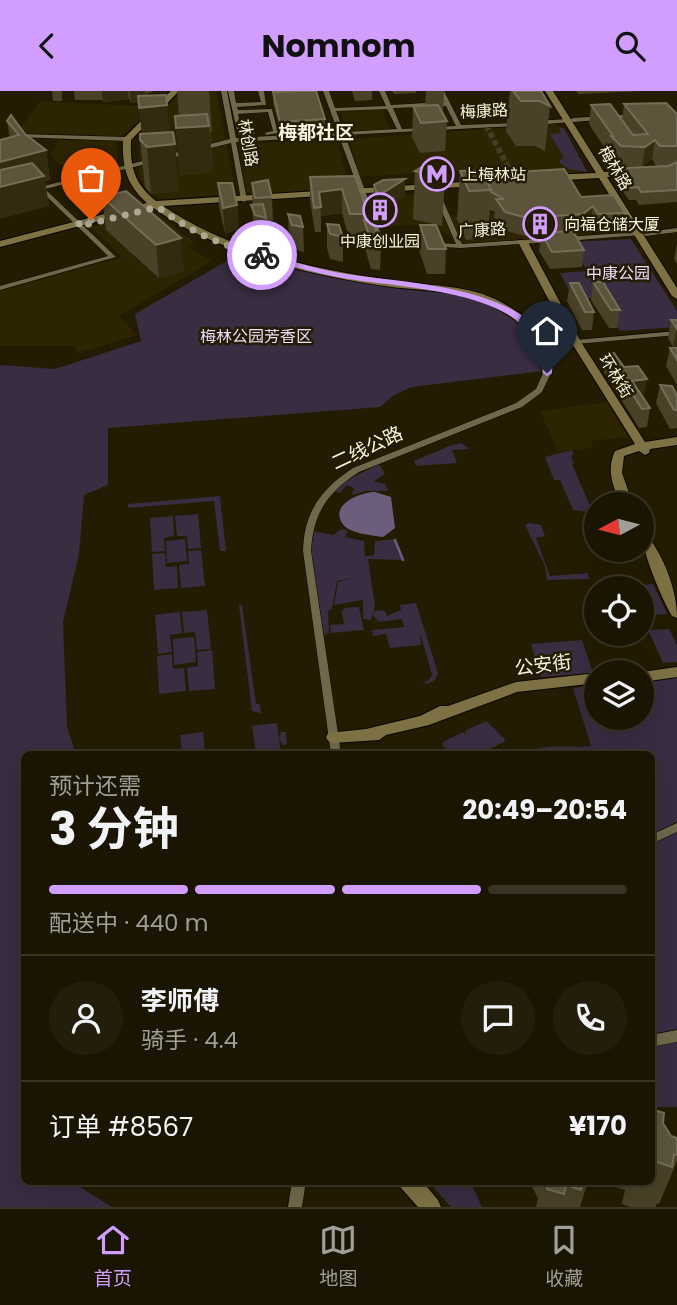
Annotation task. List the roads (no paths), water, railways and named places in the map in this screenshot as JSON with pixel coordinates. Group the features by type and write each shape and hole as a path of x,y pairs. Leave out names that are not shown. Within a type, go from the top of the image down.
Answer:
{"street":[{"path":"19,136 127,139 175,91"},
{"name":"林创路","path":"224,91 244,198"},
{"path":"231,91 240,134 275,132 270,110 235,109"},
{"path":"235,109 264,104 261,91"},
{"path":"326,91 362,191"},
{"path":"383,91 400,130"},
{"path":"441,91 459,127"},
{"name":"梅林路","path":"549,91 572,121"},
{"name":"梅林路","path":"555,91 607,179 677,284"},
{"path":"332,107 445,101"},
{"name":"梅康路","path":"22,193 233,140 638,117"},
{"path":"127,139 128,167 134,186 156,206 198,235 230,247 338,275 462,293 493,302 521,320 541,339 548,359 547,373"},
{"path":"578,178 595,173 597,163 610,171 643,175"},
{"path":"539,180 607,179 653,172"},
{"path":"0,245 156,206 487,183"},
{"path":"433,187 460,246"},
{"path":"1,286 113,257 41,188"},
{"name":"广康路","path":"362,191 378,239 383,243 460,246 677,230"},
{"name":"梅林路","path":"642,234 677,296"},
{"name":"环林街","path":"523,241 576,342 644,449"},
{"path":"576,342 677,334"},
{"name":"二线公路","path":"335,751 307,551 309,529 322,500 335,484 356,470 519,405 539,390 547,373"},
{"path":"622,492 615,464 619,454 677,443"},
{"path":"653,562 677,606"},
{"path":"666,587 677,613"},
{"path":"654,674 677,671"},
{"name":"公安街","path":"333,737 389,733 495,694 584,682"},
{"path":"655,838 677,827"},
{"path":"655,1040 677,1036"},
{"path":"295,1207 298,1185"},
{"path":"412,1185 431,1207"}],"waterway":[{"path":"395,540 403,560"}],"tunnel":[{"path":"486,125 515,180"}],"place":[{"name":"上梅林站","path":"437,174"},
{"name":"中康创业园","path":"380,210"},
{"name":"向福仓储大厦","path":"540,224"}],"district":[{"name":"梅都社区","path":"316,132"}],"park label":[{"name":"中康公园","path":"618,273"},
{"name":"梅林公园芳香区","path":"256,336"}]}
